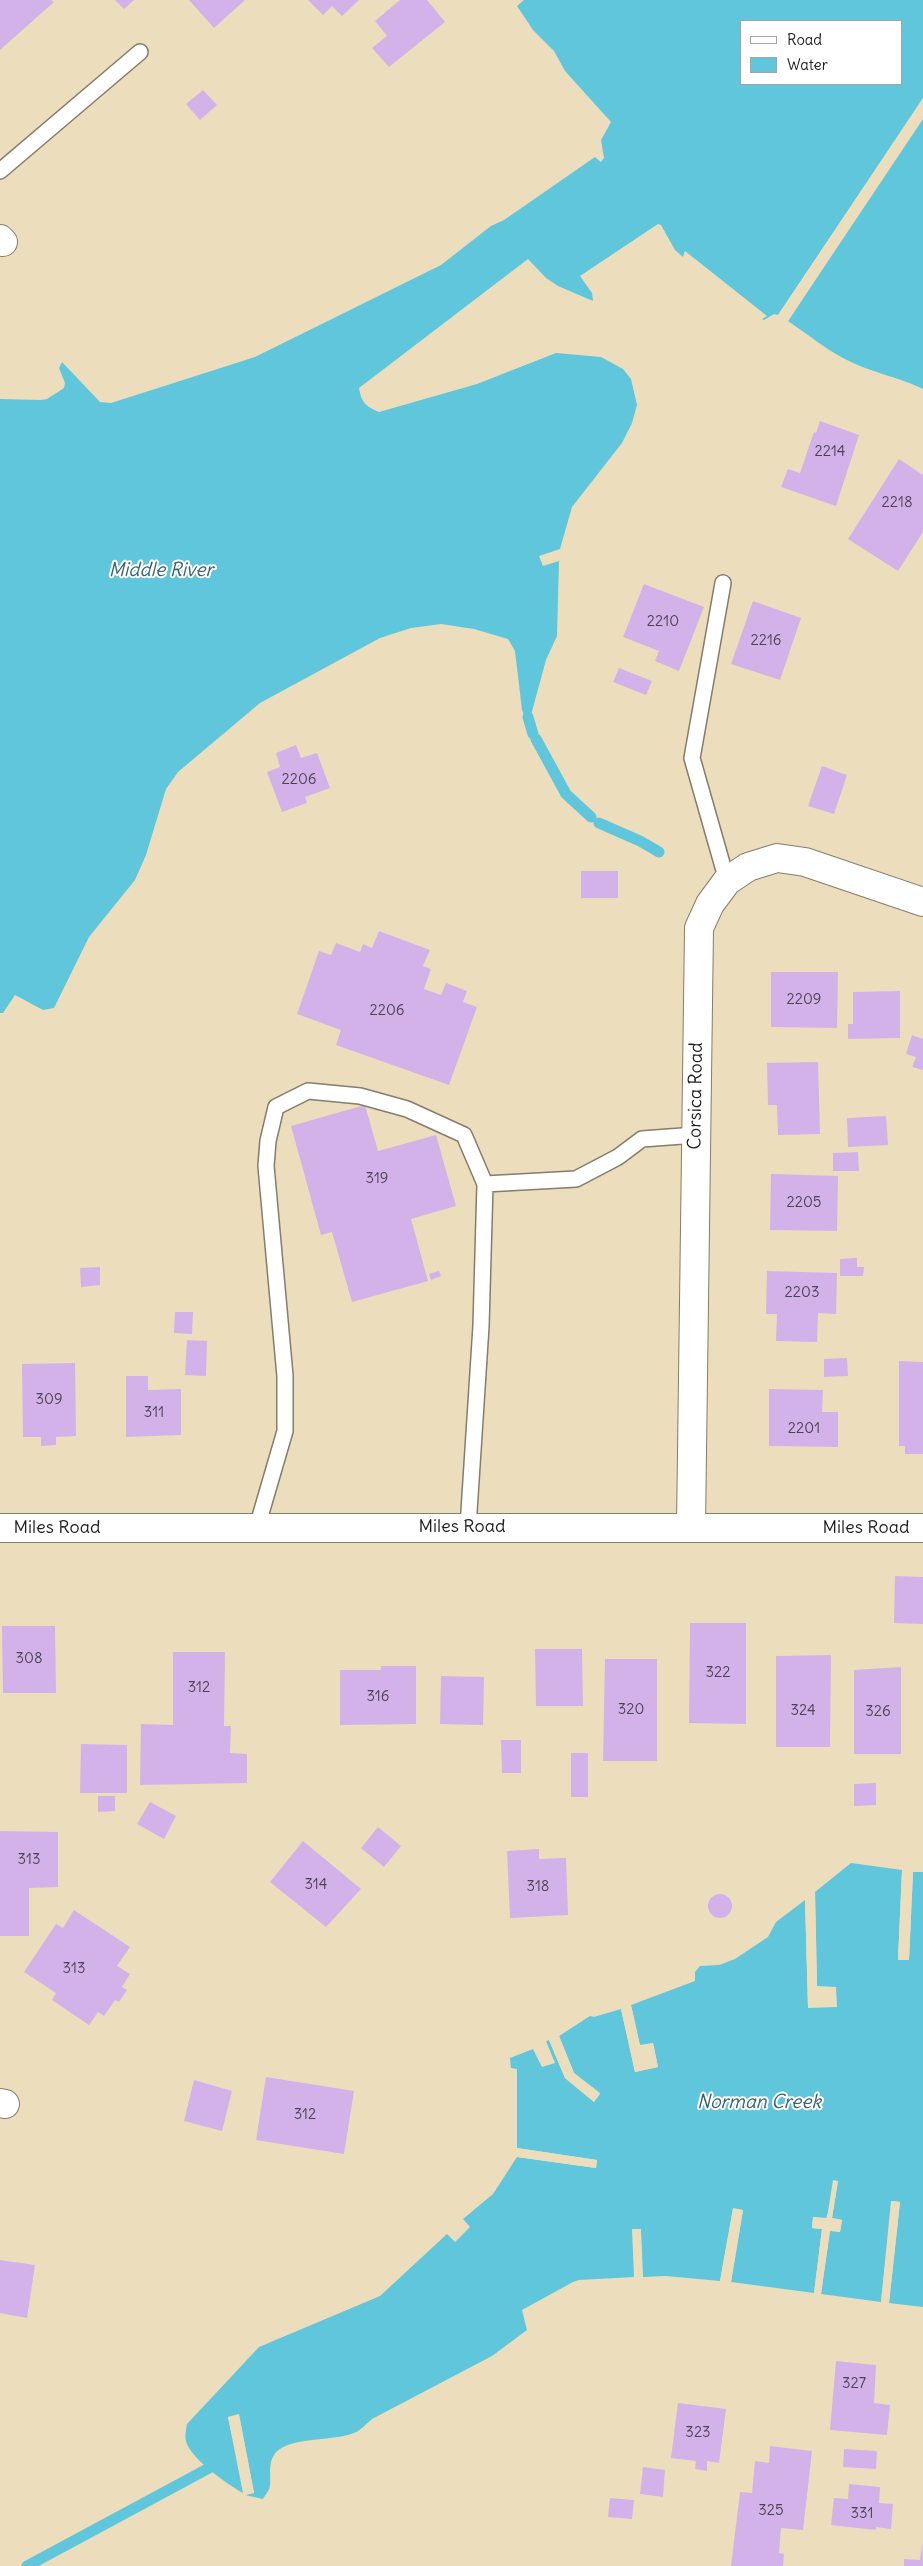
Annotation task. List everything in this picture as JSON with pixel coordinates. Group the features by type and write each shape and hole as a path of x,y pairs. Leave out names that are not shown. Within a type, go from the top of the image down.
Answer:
{"street":[{"name":"Corsica Road","path":"691,1527 699,928 710,904 727,882 748,867 777,858 805,862 923,902"},
{"name":"Miles Road","path":"0,1528 923,1528"}],"lane":[{"path":"0,171 140,52"},
{"path":"723,583 692,758 727,882"},
{"path":"257,1527 285,1431 285,1376 266,1166 268,1141 276,1107 308,1091 360,1096 406,1109 464,1136 485,1184 481,1326 468,1527"},
{"path":"485,1184 576,1179 618,1157 642,1139 696,1135"}],"water":[{"name":"Middle River","path":"524,0 923,0 923,98 778,315 774,314 764,320 762,319 766,316 685,252 683,257 675,250 661,225 658,224 580,276 592,293 593,301 558,286 546,278 528,259 359,388 365,403 379,412 477,384 556,353 601,357 623,369 631,379 637,405 632,423 622,443 572,507 560,549 539,556 543,566 559,561 557,636 546,660 531,715 525,717 522,710 515,651 508,639 474,629 441,624 411,628 380,638 260,703 178,772 166,789 146,855 135,880 89,937 54,1008 43,1010 15,995 3,1013 0,1013 0,399 47,399 64,388 65,383 59,368 62,362 100,402 111,403 255,357 441,265 491,226 504,220 595,157 601,162 604,158 601,140 611,122 565,71 554,51 533,30 517,6"},
{"path":"923,119 923,389 872,371 843,358 788,321"},
{"name":"Norman Creek","path":"851,1863 902,1870 898,1960 909,1960 913,1872 923,1872 923,2307 889,2303 900,2202 892,2201 881,2302 821,2294 830,2230 840,2232 842,2220 832,2218 838,2181 826,2219 813,2217 812,2228 822,2229 814,2293 731,2282 743,2210 733,2209 720,2281 666,2276 643,2277 641,2229 632,2229 634,2277 579,2280 573,2282 522,2310 527,2330 492,2356 372,2419 356,2432 345,2436 299,2442 280,2449 272,2458 270,2487 263,2499 245,2495 254,2493 239,2415 228,2417 243,2493 220,2478 196,2458 186,2441 187,2424 259,2347 380,2296 447,2234 455,2242 470,2227 463,2219 493,2194 517,2157 596,2168 597,2160 517,2148 517,2069 511,2068 510,2058 533,2049 542,2067 555,2063 546,2041 549,2040 565,2078 594,2102 600,2093 574,2073 559,2036 590,2016 594,2017 621,2009 635,2072 658,2067 653,2043 640,2046 631,2005 695,1981 695,1972 700,1966 719,1965 735,1959 768,1937 776,1922 805,1900 808,2007 836,2007 836,1987 817,1987 815,1892"}],"pier":[{"path":"923,99 923,103 780,317 778,315"},
{"path":"923,116 788,321 786,320 921,117"},
{"path":"685,251 767,316 762,319 760,318 762,315 686,255 685,258 683,257"},
{"path":"902,1870 904,1870 901,1957 906,1957 910,1871 913,1872 909,1960 898,1960"},
{"path":"815,1892 817,1986 836,1987 837,2007 808,2008 805,1900 807,1898 810,2005 834,2004 833,1989 817,1989 814,1987 812,1894"},
{"path":"631,2005 640,2045 653,2043 658,2067 635,2072 621,2009 623,2008 637,2069 655,2065 651,2046 637,2047 629,2006"},
{"path":"565,2031 559,2036 574,2073 600,2094 594,2102 565,2078 549,2040 544,2042 545,2039 551,2039 567,2077 593,2099 597,2094 572,2074 557,2036"},
{"path":"517,2148 597,2160 596,2168 517,2157 517,2154 594,2165 594,2162 517,2151"},
{"path":"833,2180 838,2181 832,2218 842,2220 840,2232 830,2231 821,2294 819,2294 827,2230 838,2229 839,2222 829,2218 827,2221 815,2220 815,2226 824,2229 817,2294 814,2293 822,2229 812,2228 813,2217 827,2218"},
{"path":"891,2201 900,2202 889,2303 886,2302 897,2204 894,2204 883,2302 881,2302"},
{"path":"733,2208 743,2210 731,2282 728,2282 740,2212 735,2211 723,2281 720,2281"},
{"path":"239,2414 254,2493 245,2495 228,2417","holes":["237,2417 251,2491 245,2492 231,2419"]}],"building":[{"path":"0,0 51,0 54,2 0,50"},
{"path":"115,0 134,0 124,9"},
{"path":"189,0 245,0 214,28"},
{"path":"308,0 359,0 342,16 332,6 323,15"},
{"path":"400,0 427,0 445,22 389,67 372,48 387,36 375,21"},
{"path":"203,90 217,105 200,120 186,104"},
{"path":"820,421 859,435 836,506 781,487 788,469 800,473 814,432 816,433"},
{"path":"899,459 923,475 923,532 898,571 848,539"},
{"path":"644,584 704,607 679,671 655,661 659,651 623,637"},
{"path":"753,601 801,618 780,680 731,664"},
{"path":"619,668 652,681 646,695 613,682"},
{"path":"296,745 301,758 317,753 330,788 305,797 307,803 282,812 267,772 280,767 276,753"},
{"path":"822,766 847,775 834,814 808,806"},
{"path":"581,871 618,871 618,898 581,898"},
{"path":"379,931 430,950 423,966 431,969 424,989 441,995 446,983 467,991 463,1002 477,1007 449,1085 336,1045 341,1030 297,1014 319,951 331,955 336,943 360,952 363,944 372,948"},
{"path":"771,972 838,972 837,1028 771,1027"},
{"path":"900,991 900,1038 848,1039 848,1024 853,1024 853,992"},
{"path":"912,1035 923,1039 923,1070 912,1067 916,1057 906,1054"},
{"path":"818,1062 820,1134 778,1135 777,1105 768,1105 767,1063"},
{"path":"365,1105 378,1151 436,1135 456,1206 411,1219 428,1281 352,1302 332,1232 321,1235 291,1126"},
{"path":"886,1116 888,1145 848,1147 847,1118"},
{"path":"858,1152 859,1171 833,1171 833,1153"},
{"path":"771,1174 838,1176 837,1231 770,1230"},
{"path":"857,1258 857,1267 864,1267 863,1276 840,1276 840,1259"},
{"path":"100,1267 100,1285 81,1287 80,1268"},
{"path":"439,1271 441,1276 431,1280 429,1274"},
{"path":"767,1271 837,1273 836,1314 818,1313 817,1342 776,1341 777,1314 766,1314"},
{"path":"175,1312 193,1312 192,1334 174,1333"},
{"path":"187,1340 207,1341 206,1376 185,1375"},
{"path":"847,1358 848,1376 824,1377 824,1359"},
{"path":"899,1361 923,1362 923,1454 905,1454 905,1446 899,1446"},
{"path":"75,1363 76,1436 56,1437 56,1445 41,1446 41,1437 23,1437 22,1364"},
{"path":"126,1376 148,1376 148,1390 181,1389 181,1435 126,1437"},
{"path":"769,1389 823,1390 822,1412 838,1412 838,1447 769,1446"},
{"path":"895,1576 923,1577 923,1624 894,1623"},
{"path":"690,1623 746,1623 746,1724 689,1723"},
{"path":"2,1626 55,1626 56,1693 3,1693"},
{"path":"535,1649 582,1649 583,1706 536,1706"},
{"path":"173,1652 225,1652 224,1726 231,1726 230,1753 247,1754 247,1783 140,1785 141,1724 173,1725"},
{"path":"831,1655 830,1747 776,1747 776,1656"},
{"path":"605,1659 657,1659 657,1761 603,1761"},
{"path":"381,1666 416,1666 416,1724 340,1725 340,1670 381,1670"},
{"path":"901,1667 901,1754 854,1754 854,1670"},
{"path":"441,1676 484,1677 483,1725 440,1724"},
{"path":"501,1740 521,1740 521,1773 502,1773"},
{"path":"81,1744 127,1745 127,1793 80,1793"},
{"path":"571,1753 588,1753 588,1797 571,1797"},
{"path":"876,1783 876,1805 854,1806 854,1784"},
{"path":"98,1796 115,1796 115,1811 98,1812"},
{"path":"150,1802 176,1816 164,1839 137,1824"},
{"path":"378,1827 401,1846 384,1867 361,1848"},
{"path":"0,1831 58,1832 58,1887 29,1888 29,1936 0,1936"},
{"path":"303,1841 361,1889 326,1927 270,1882"},
{"path":"539,1849 539,1859 566,1858 568,1915 510,1918 507,1851"},
{"path":"720,1894 729,1897 732,1906 729,1915 720,1918 711,1915 708,1906 711,1897"},
{"path":"74,1910 130,1947 117,1966 130,1974 122,1987 127,1990 119,2002 115,2000 104,2016 98,2012 89,2025 52,2000 56,1993 24,1972 56,1924 63,1928"},
{"path":"266,2077 354,2091 344,2154 256,2140"},
{"path":"194,2080 232,2091 222,2131 184,2121"},
{"path":"0,2260 35,2265 27,2318 0,2313"},
{"path":"836,2361 876,2365 874,2403 890,2405 887,2435 830,2430"},
{"path":"678,2403 726,2409 719,2463 707,2461 707,2471 695,2469 696,2461 671,2458"},
{"path":"770,2446 812,2451 803,2530 781,2528 779,2553 784,2554 783,2566 731,2566 740,2492 752,2493 755,2461 769,2463"},
{"path":"844,2449 877,2451 876,2469 843,2467"},
{"path":"643,2467 665,2470 663,2497 640,2494"},
{"path":"849,2484 880,2487 879,2503 893,2504 891,2529 876,2527 876,2530 831,2525 834,2498 848,2499"},
{"path":"610,2498 634,2500 632,2519 608,2517"},
{"path":"922,2543 923,2566 904,2566 904,2559 920,2560"}],"waterway":[{"path":"528,717 533,734"},
{"path":"536,739 566,794 591,817"},
{"path":"599,823 640,841 659,852"},
{"path":"27,2566 211,2467"}]}
